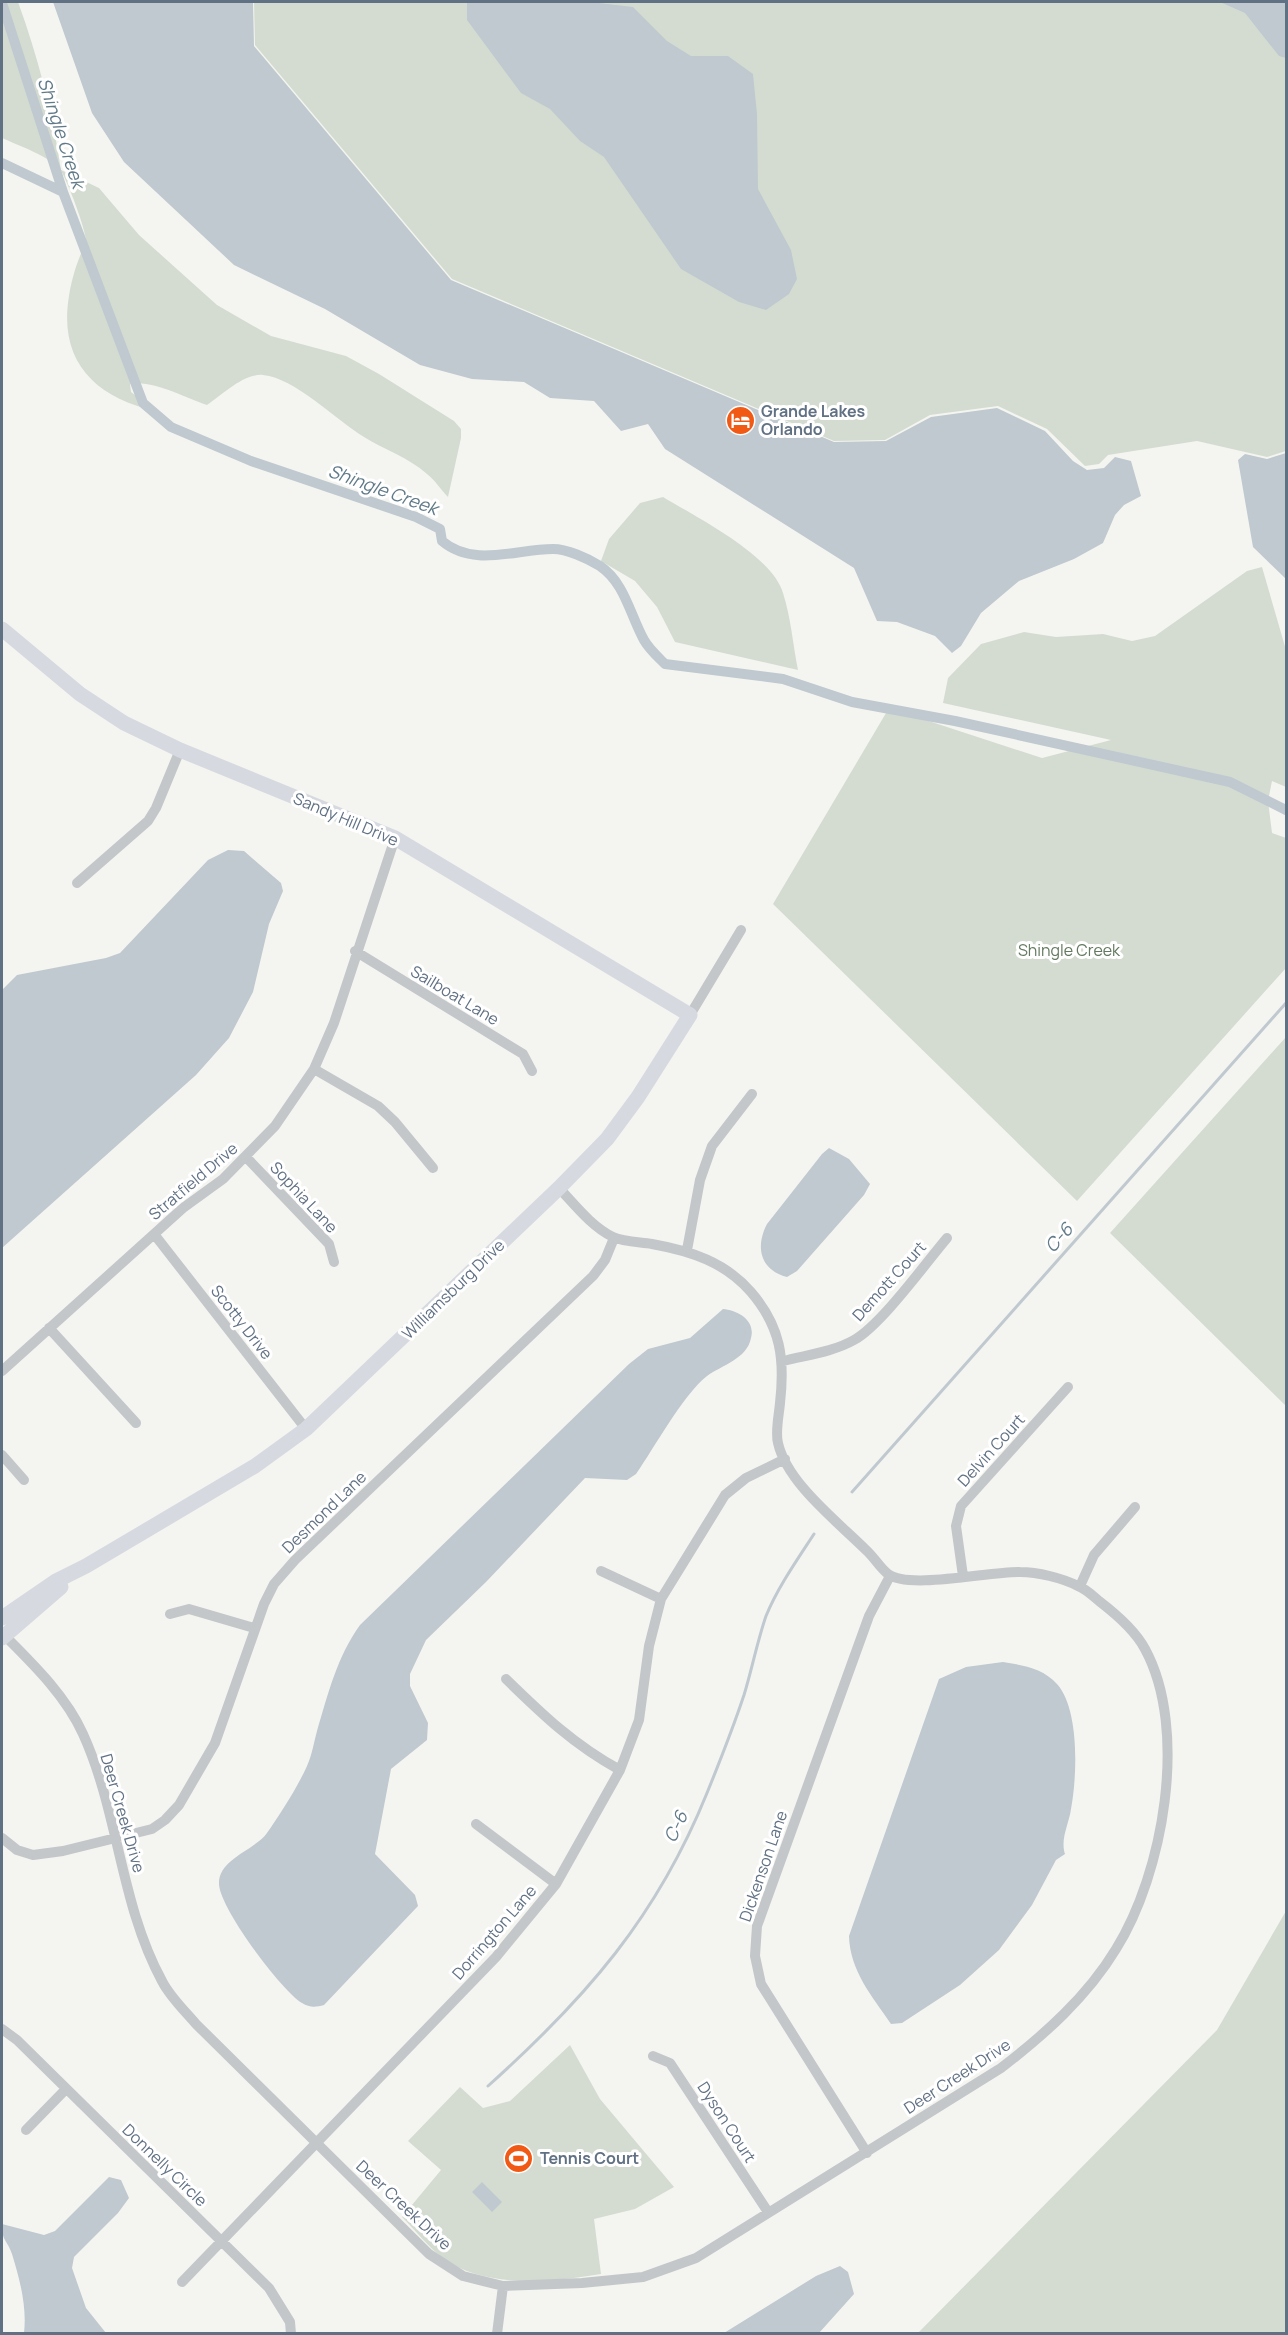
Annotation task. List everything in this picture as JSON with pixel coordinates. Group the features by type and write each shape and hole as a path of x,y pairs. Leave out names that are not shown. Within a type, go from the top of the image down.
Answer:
{"street":[{"name":"Sandy Hill Drive","path":"2,629 101,709 124,723 180,750 394,838 690,1015"},
{"path":"77,883 148,821 156,808 180,750"},
{"name":"Stratfield Drive","path":"2,1371 183,1208 223,1179 275,1126 314,1069 334,1023 355,951 394,838"},
{"name":"Williamsburg Drive","path":"2,1618 46,1587 86,1566 255,1466 306,1430 559,1188 607,1139 638,1097 741,930"},
{"name":"Sailboat Lane","path":"355,951 523,1054 532,1071"},
{"path":"314,1069 378,1106 395,1122 433,1168"},
{"path":"687,1250 700,1180 712,1146 752,1094"},
{"name":"Sophia Lane","path":"246,1157 328,1244 333,1262"},
{"path":"559,1188 594,1224 614,1238 687,1250 724,1267 750,1290 772,1319 783,1361 777,1441 785,1459 802,1486 890,1576"},
{"name":"Scotty Drive","path":"154,1234 306,1430"},
{"name":"Desmond Lane","path":"2,1838 17,1850 33,1855 63,1851 152,1829 165,1820 179,1805 215,1743 229,1710 254,1628 274,1584 295,1560 593,1276 605,1260 614,1238"},
{"name":"Demott Court","path":"783,1361 839,1348 856,1339 875,1322 947,1239"},
{"path":"49,1328 136,1423"},
{"name":"Delvin Court","path":"963,1576 956,1526 961,1506 1068,1388"},
{"path":"2,1455 24,1480"},
{"name":"Dorrington Lane","path":"182,2282 220,2240 496,1957 556,1884 620,1770 639,1720 649,1646 662,1599 725,1495 746,1478 785,1459"},
{"path":"1080,1586 1103,1543 1135,1507"},
{"name":"Williamsburg Drive","path":"3,1636 86,1566"},
{"path":"601,1571 662,1599"},
{"name":"Deer Creek Drive","path":"3,1636 39,1671 82,1732 98,1772 141,1936 163,1983 195,2024 429,2254 464,2276 503,2286 582,2283 643,2277 696,2258 1001,2068 1042,2037 1080,1996 1116,1950 1136,1912 1164,1816 1166,1716 1158,1681 1145,1647 1120,1617 1080,1586 1055,1578 1022,1572 915,1581 890,1576"},
{"name":"Dickenson Lane","path":"867,2153 761,1984 755,1956 757,1926 869,1616 890,1576"},
{"path":"170,1614 189,1609 254,1628"},
{"path":"506,1679 557,1729 589,1753 620,1770"},
{"path":"476,1824 556,1884"},
{"name":"Donnelly Circle","path":"2,2029 269,2288 290,2322 291,2334"},
{"name":"Dyson Court","path":"653,2056 670,2063 768,2212"},
{"path":"26,2130 66,2089"},
{"path":"497,2334 503,2286"}],"green space":[{"path":"2,2 18,2 44,84 61,170 99,188 139,235 217,305 271,336 346,356 454,421 461,429 461,438 448,497 420,468 353,430 302,391 275,378 263,375 248,377 207,405 148,384 130,384 131,392 156,411 115,397 86,373 76,358 69,340 67,319 72,281 86,244 77,207 64,176 56,166 42,156 2,138"},
{"path":"254,2 1286,2 1286,451 1267,457 1197,441 1108,455 1099,464 1085,466 1047,429 998,406 930,415 885,440 834,441 452,279 255,45"},
{"path":"663,497 713,526 749,551 776,579 786,602 798,670 675,642 657,607 635,581 601,561 609,539 640,503"},
{"name":"Shingle Creek","path":"1262,567 1286,650 1286,787 1272,781 1268,801 1272,833 1286,838 1286,968 1077,1201 773,904 889,708 1042,758 1111,740 943,703 948,678 981,644 1024,632 1056,637 1103,634 1132,641 1155,636 1247,571"},
{"path":"1286,1037 1286,1406 1110,1233"},
{"path":"1286,1911 1286,2333 918,2333 1217,2030"},
{"path":"570,2045 600,2099 674,2187 635,2209 594,2219 601,2274 542,2281 521,2281 480,2275 461,2269 438,2255 402,2217 441,2170 408,2141 460,2087 483,2108 510,2101"}],"shaded area":[{"path":"53,2 253,2 254,46 451,280 834,442 886,441 931,417 997,408 1045,431 1073,461 1087,470 1104,468 1115,457 1131,461 1141,496 1124,505 1115,515 1103,543 1074,559 1019,581 981,613 961,646 952,653 935,636 897,622 877,621 854,568 665,449 648,424 621,431 594,401 550,398 524,382 472,379 420,365 325,309 234,265 124,162 92,113"},
{"path":"467,2 590,2 633,7 667,41 691,56 728,56 753,74 757,114 758,189 791,250 797,279 789,294 766,310 739,302 681,269 604,157 580,141 550,109 521,93 467,20"},
{"path":"1220,2 1286,2 1286,58 1279,56 1245,13"},
{"path":"1286,453 1286,579 1253,547 1238,460 1245,454 1267,459"},
{"path":"228,850 244,851 281,883 283,891 269,924 253,992 229,1038 196,1075 2,1248 2,990 17,975 106,958 120,953 208,860"},
{"path":"829,1148 849,1159 870,1184 864,1195 797,1271 787,1277 778,1274 771,1269 762,1256 763,1233 767,1224"},
{"path":"723,1309 734,1311 748,1321 752,1332 749,1345 733,1361 707,1376 688,1396 636,1474 627,1480 585,1478 486,1582 426,1640 410,1674 410,1686 428,1723 427,1740 391,1769 375,1854 415,1895 418,1906 324,2005 313,2007 302,2003 280,1982 240,1929 222,1896 219,1884 220,1875 231,1861 267,1833 298,1783 307,1766 334,1676 352,1637 360,1625 629,1364 648,1349 690,1338"},
{"path":"1003,1662 1032,1668 1045,1674 1057,1684 1070,1710 1075,1744 1075,1780 1064,1837 1065,1854 1056,1860 1032,1905 999,1950 960,1985 902,2023 891,2024 858,1972 850,1949 849,1936 939,1679 966,1667"},
{"path":"109,2177 121,2180 129,2198 118,2213 74,2257 72,2268 86,2308 106,2333 24,2333 25,2313 22,2293 12,2254 3,2234 2,2224 44,2235 55,2231"},
{"path":"482,2182 502,2202 492,2212 472,2192"},
{"path":"840,2266 848,2272 854,2294 819,2333 724,2333 816,2276"}],"waterway":[{"name":"Shingle Creek","path":"2,3 63,192 143,403 171,427 251,461 416,517 440,529 442,541 468,554 496,555 559,549 589,560 600,566 615,581 644,640 665,664 783,679 852,702 955,721 1230,782 1286,810"},
{"path":"2,163 63,192"},
{"name":"C-6","path":"852,1492 1286,1003"},
{"name":"C-6","path":"488,2086 557,2021 587,1987 616,1953 642,1917 665,1879 687,1838 726,1744 744,1695 766,1616 782,1584 814,1534"}],"place":[{"name":"Grande Lakes Orlando","path":"740,420"},
{"name":"Tennis Court","path":"519,2158"}]}
